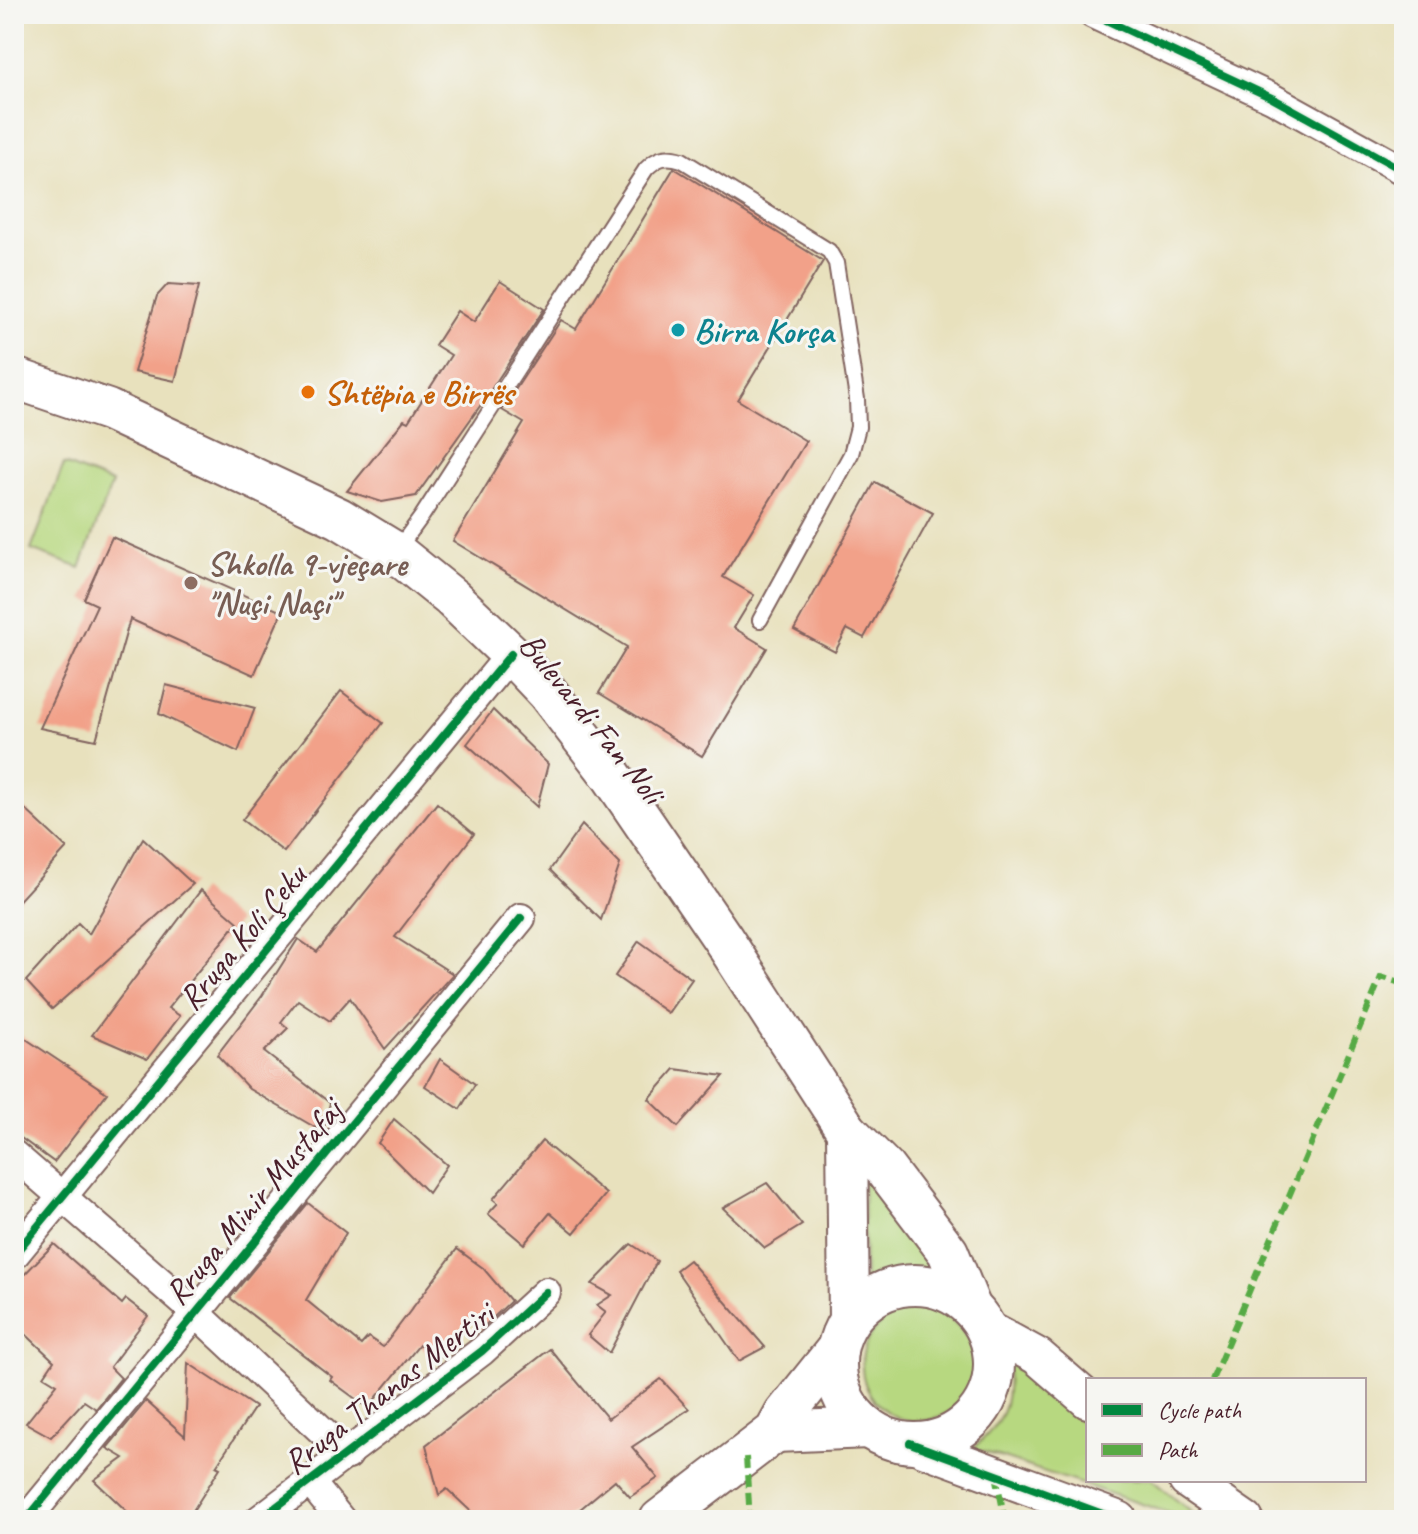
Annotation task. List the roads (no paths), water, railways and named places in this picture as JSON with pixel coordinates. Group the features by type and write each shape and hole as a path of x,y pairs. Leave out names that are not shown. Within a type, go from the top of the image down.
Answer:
{"main road":[{"name":"Bulevardi Fan Noli","path":"14,378 108,410 339,518 395,552 452,598 511,654 547,692 611,775 723,939 847,1131 885,1169 948,1252 978,1317"},
{"path":"660,1520 775,1432 785,1414 843,1334 874,1295 907,1284 941,1288 978,1317 995,1361 989,1393 971,1420 943,1438 910,1443 888,1438 868,1428 848,1406 837,1379 843,1334 847,1131"},
{"path":"775,1432 868,1428"}],"street":[{"path":"1093,14 1272,98 1404,171"},
{"name":"Rruga Koli Çeku","path":"14,1255 511,654"},
{"name":"Rruga Minir Mustafaj","path":"26,1520 521,918"},
{"path":"14,1155 195,1312 348,1455"},
{"name":"Rruga Thanas Mertiri","path":"259,1520 482,1351 546,1292"},
{"path":"978,1317 1037,1356 1086,1398"},
{"path":"910,1443 1119,1520"},
{"path":"1190,1482 1245,1520"},
{"path":"311,1483 341,1520"}],"lane":[{"path":"395,552 422,516 646,169 657,158 669,156 682,160 829,251 836,263 857,399 858,427 851,454 760,620"}],"place":[{"name":"Birra Korça","path":"678,330"},
{"name":"Shtëpia e Birrës","path":"308,392"},
{"name":"Shkolla 9-vjeçare \"Nuçi Naçi\"","path":"191,583"}]}
